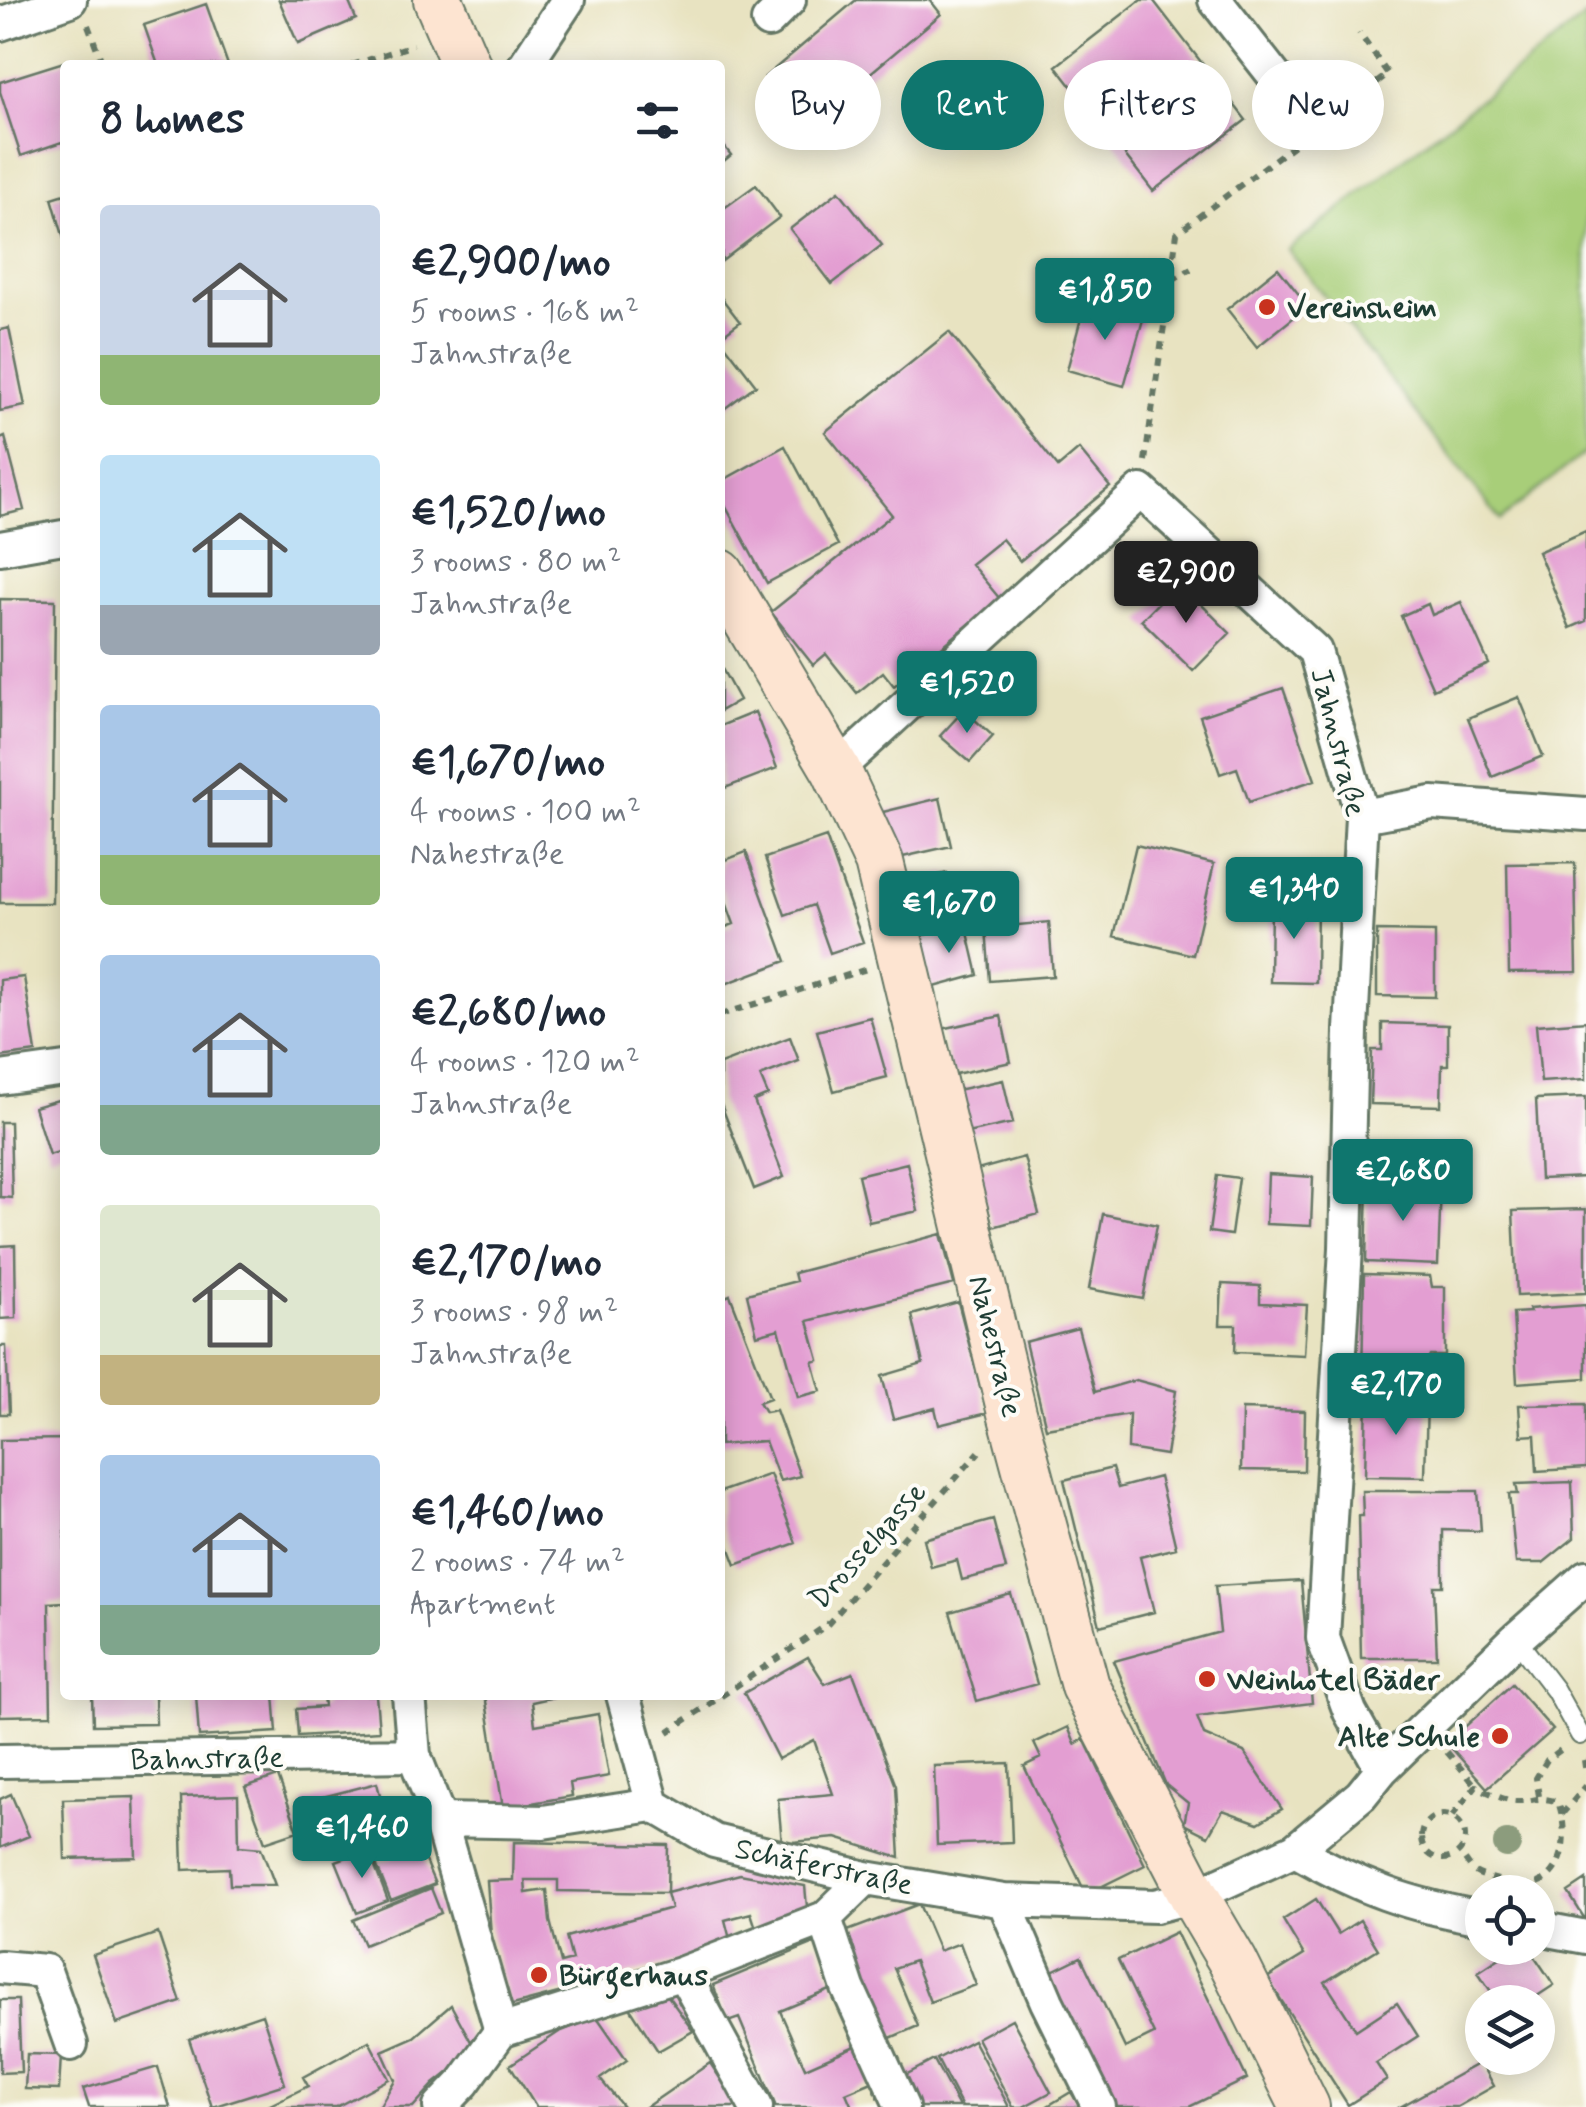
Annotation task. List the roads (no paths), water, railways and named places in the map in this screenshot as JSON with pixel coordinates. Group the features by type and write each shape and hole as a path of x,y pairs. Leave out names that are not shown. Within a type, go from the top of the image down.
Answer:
{"street":[{"path":"528,60 568,0"},
{"path":"1216,0 1262,60"},
{"path":"0,24 78,8"},
{"name":"Jahnstraße","path":"836,770 1140,491 1315,651 1362,816 1351,1030 1346,1248 1323,1638 1350,1712 1382,1770"},
{"path":"0,548 60,537"},
{"name":"Nahestraße","path":"725,582 836,770 878,862 1012,1412 1085,1686 1194,1896 1233,1962 1305,2107"},
{"path":"1362,816 1432,803 1586,814"},
{"path":"0,1078 60,1070"},
{"name":"Schäferstraße","path":"652,1805 714,1841 866,1878 1004,1901 1155,1906 1194,1896 1295,1850 1361,1795 1516,1639 1586,1577"},
{"path":"408,1700 414,1755 440,1820 502,2031 471,2095 440,2107"},
{"path":"440,1820 543,1822 652,1805 624,1700"},
{"name":"Bahnstraße","path":"0,1761 414,1755"},
{"path":"1295,1850 1346,1880 1416,1905 1465,1915"},
{"path":"502,2031 683,1973 825,1918 866,1878"},
{"path":"1004,1901 1046,2002 1099,2107"},
{"path":"825,1918 848,1988 902,2107"},
{"path":"1555,1931 1586,1937"},
{"path":"0,1967 45,1971 72,2044"},
{"path":"683,1973 756,2107"}],"lane":[{"path":"1516,1639 1556,1690 1580,1735"}],"place":[{"name":"Vereinsheim","path":"1267,307"},
{"name":"Weinhotel Bäder","path":"1207,1679"},
{"name":"Alte Schule","path":"1500,1736"},
{"name":"Bürgerhaus","path":"539,1975"}]}
